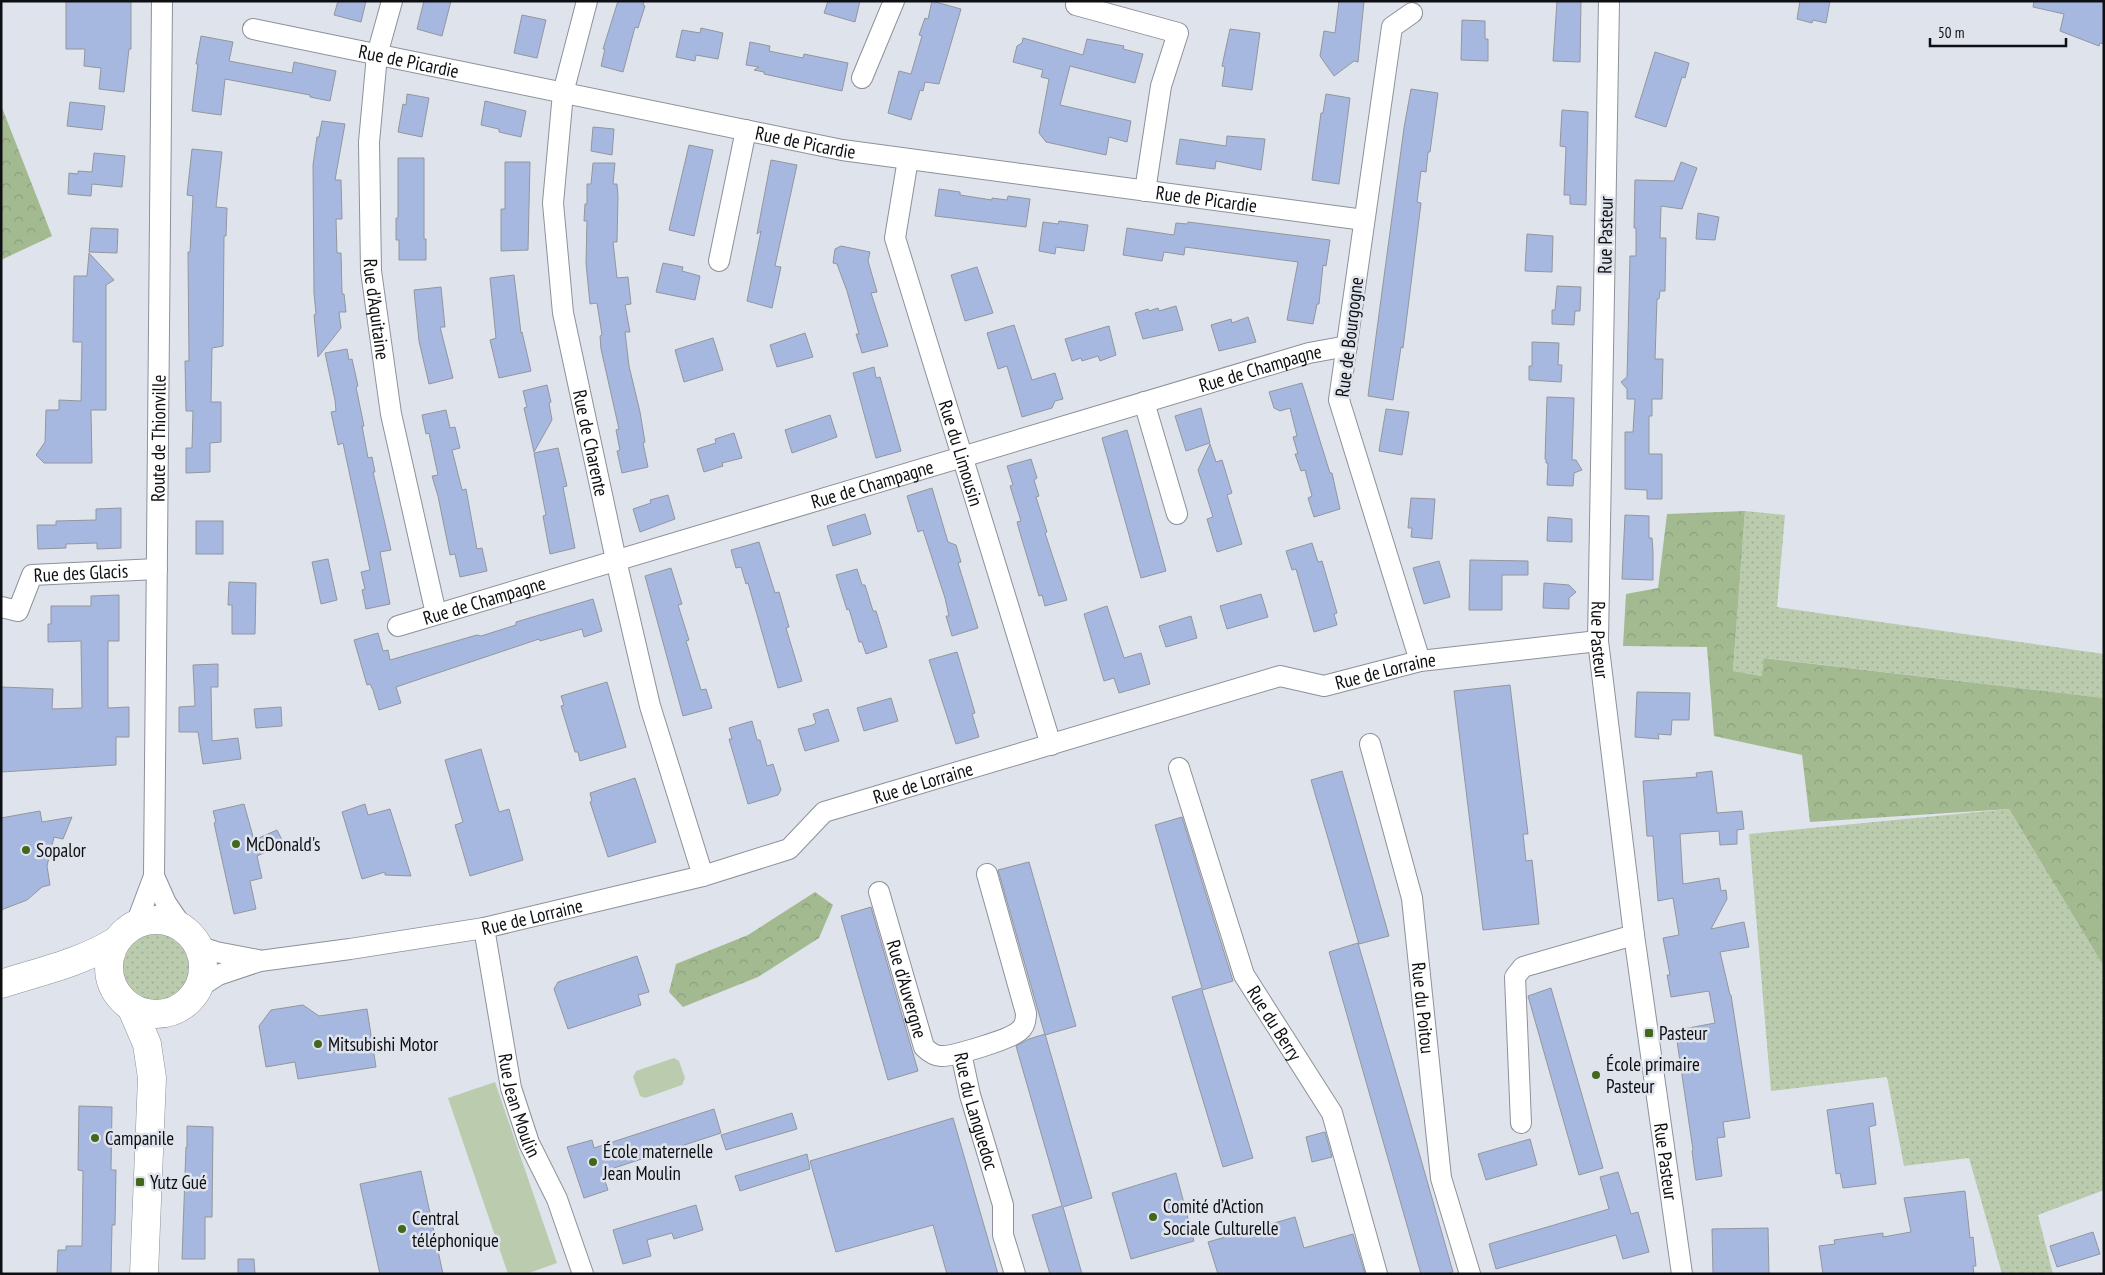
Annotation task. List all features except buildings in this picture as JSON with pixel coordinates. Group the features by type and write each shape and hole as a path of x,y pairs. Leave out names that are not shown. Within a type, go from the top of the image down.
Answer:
{"street":[{"name":"Route de Thionville","path":"136,924 154,876 162,1"},
{"name":"Rue d'Aquitaine","path":"392,1 377,55 369,142 370,271 390,414 436,614"},
{"name":"Rue de Charente","path":"587,1 563,93 553,203 563,313 616,560 650,706 703,876"},
{"path":"862,78 894,1"},
{"name":"Rue Pasteur","path":"1609,1 1598,641 1634,936 1682,1274"},
{"path":"1076,5 1178,32 1161,86 1145,191"},
{"name":"Rue de Bourgogne","path":"1412,12 1392,27 1339,400 1420,662"},
{"name":"Rue de Picardie","path":"253,29 842,150 1364,220"},
{"path":"719,261 746,130"},
{"name":"Rue du Limousin","path":"908,159 895,238 1051,745"},
{"name":"Rue de Champagne","path":"398,626 1309,353 1347,346"},
{"path":"1144,402 1177,514"},
{"name":"Rue des Glacis","path":"1,607 18,611 32,574 157,569"},
{"name":"Rue de Lorraine","path":"198,988 218,975 260,961 484,928 703,876 789,849 824,812 1280,676 1324,686 1420,662 1598,641"},
{"name":"Rue du Poitou","path":"1370,744 1412,898 1441,1178 1470,1274"},
{"name":"Rue du Berry","path":"1179,768 1244,975 1332,1113 1377,1274"},
{"name":"Rue du Languedoc","path":"987,874 1026,1014 1025,1022 1020,1030 1011,1036 961,1052 970,1095 1003,1205 1004,1235 1015,1274"},
{"name":"Route de Thionville","path":"154,876 166,903 190,937"},
{"name":"Rue d'Auvergne","path":"879,892 924,1048 930,1053 941,1056 961,1052"},
{"path":"155,919 169,921 190,937 201,952 204,968 198,988 186,1004 173,1011 160,1014 145,1013 132,1008 121,1000 113,988 108,974 108,964 112,948 129,927 155,919"},
{"name":"Rue Jean Moulin","path":"484,928 511,1088 529,1144 557,1199 583,1274"},
{"path":"1521,1123 1515,977 1523,968 1634,936"},
{"name":"Rue de Lorraine","path":"190,937 216,952 260,961"},
{"path":"1,984 55,969 98,952 116,941"},
{"path":"55,969 98,980 113,988"},
{"path":"132,1008 147,1044 152,1078"},
{"path":"144,1274 152,1078 158,1040 173,1011"}],"green space":[{"path":"1,105 52,236 1,260"},
{"path":"1745,511 1785,515 1777,607 2104,654 2104,698 1765,658 1762,676 1733,671"},
{"path":"1745,511 1733,671 1762,676 1764,658 2104,698 2104,967 2009,809 1810,822 1802,755 1714,736 1707,647 1623,646 1626,594 1658,588 1667,514"},
{"path":"2009,809 2104,967 2104,1190 2038,1215 2053,1274 2002,1274 1969,1158 1904,1166 1887,1077 1771,1091 1749,834"},
{"path":"815,892 833,905 819,938 758,977 683,1007 669,992 676,964 748,935"},
{"path":"156,931 169,934 181,941 188,953 191,966 188,979 181,991 169,998 156,1001 143,998 131,991 124,979 121,966 124,953 131,941 143,934"},
{"path":"674,1058 679,1061 685,1078 682,1085 645,1098 640,1096 633,1077 636,1071"},
{"path":"495,1082 557,1263 526,1274 508,1274 448,1098"}],"place":[{"name":"McDonald's","path":"236,844"},
{"name":"Sopalor","path":"26,850"},
{"name":"Pasteur","path":"1649,1033"},
{"name":"Mitsubishi Motor","path":"318,1044"},
{"name":"École primaire Pasteur","path":"1596,1075"},
{"name":"Campanile","path":"95,1138"},
{"name":"École maternelle Jean Moulin","path":"593,1162"},
{"name":"Yutz Gué","path":"140,1182"},
{"name":"Comité d’Action Sociale Culturelle","path":"1153,1217"},
{"name":"Central téléphonique","path":"402,1229"}]}
